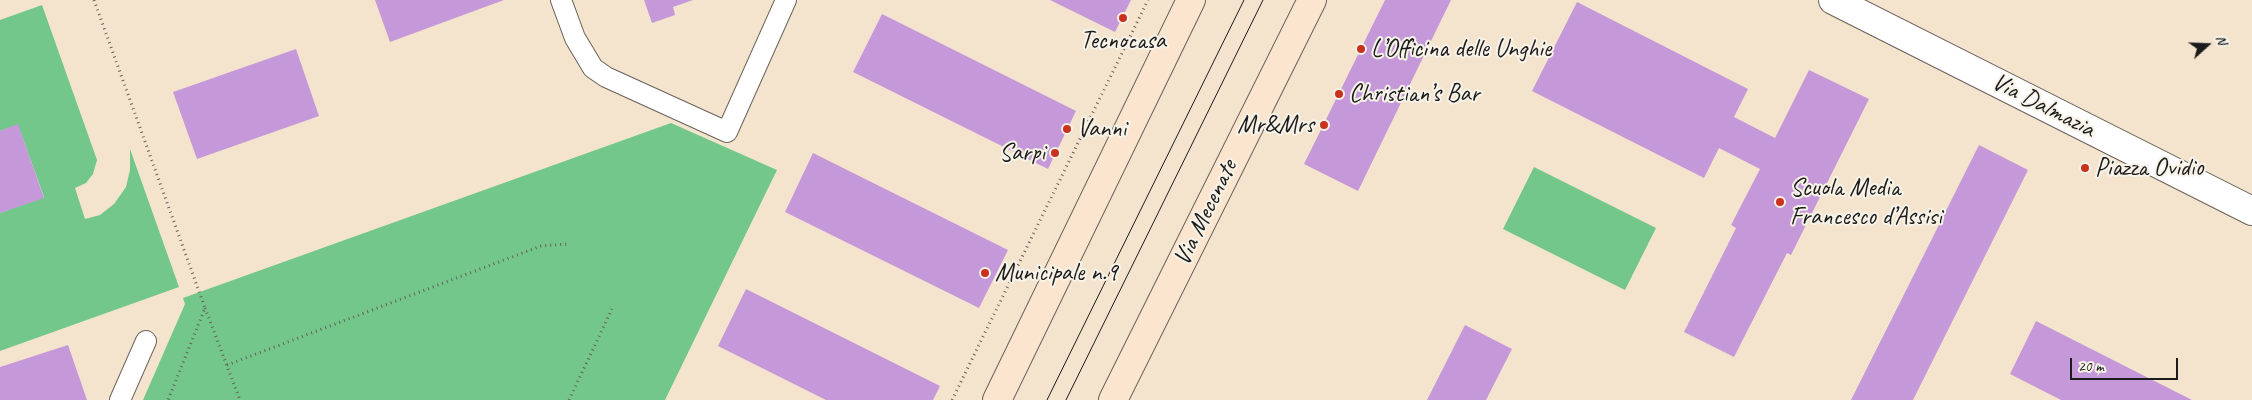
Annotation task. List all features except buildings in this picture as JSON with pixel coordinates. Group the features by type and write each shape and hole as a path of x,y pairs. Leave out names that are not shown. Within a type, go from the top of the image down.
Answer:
{"main road":[{"path":"997,400 1191,0"},
{"name":"Via Mecenate","path":"1113,400 1312,0"}],"street":[{"name":"Via Dalmazia","path":"1833,0 2250,205"}],"lane":[{"path":"561,0 575,38 593,68 606,77 727,132 786,0"},
{"path":"120,400 146,341"}],"path":[{"path":"94,0 240,400"},
{"path":"952,400 1148,0"},
{"path":"227,365 541,246 568,244"},
{"path":"168,400 205,308"},
{"path":"569,400 612,309"}],"green space":[{"path":"42,5 97,160 93,174 86,183 75,188 85,219 100,215 114,204 126,187 130,170 130,149 179,287 0,351 0,213 44,197 18,125 0,131 0,20"},
{"path":"671,123 777,170 665,400 143,400 185,304 183,298"},
{"path":"1534,167 1656,228 1625,290 1503,229"}],"tram line":[{"path":"1047,400 1244,0"},
{"path":"1066,400 1263,0"}],"place":[{"name":"Tecnocasa","path":"1123,18"},
{"name":"L’Officina delle Unghie","path":"1361,49"},
{"name":"Christian’s Bar","path":"1339,94"},
{"name":"Mr&Mrs","path":"1324,125"},
{"name":"Vanni","path":"1067,129"},
{"name":"Sarpi","path":"1055,153"},
{"name":"Piazza Ovidio","path":"2085,168"},
{"name":"Scuola Media Francesco d’Assisi","path":"1780,202"},
{"name":"Municipale n.9","path":"985,273"}]}
